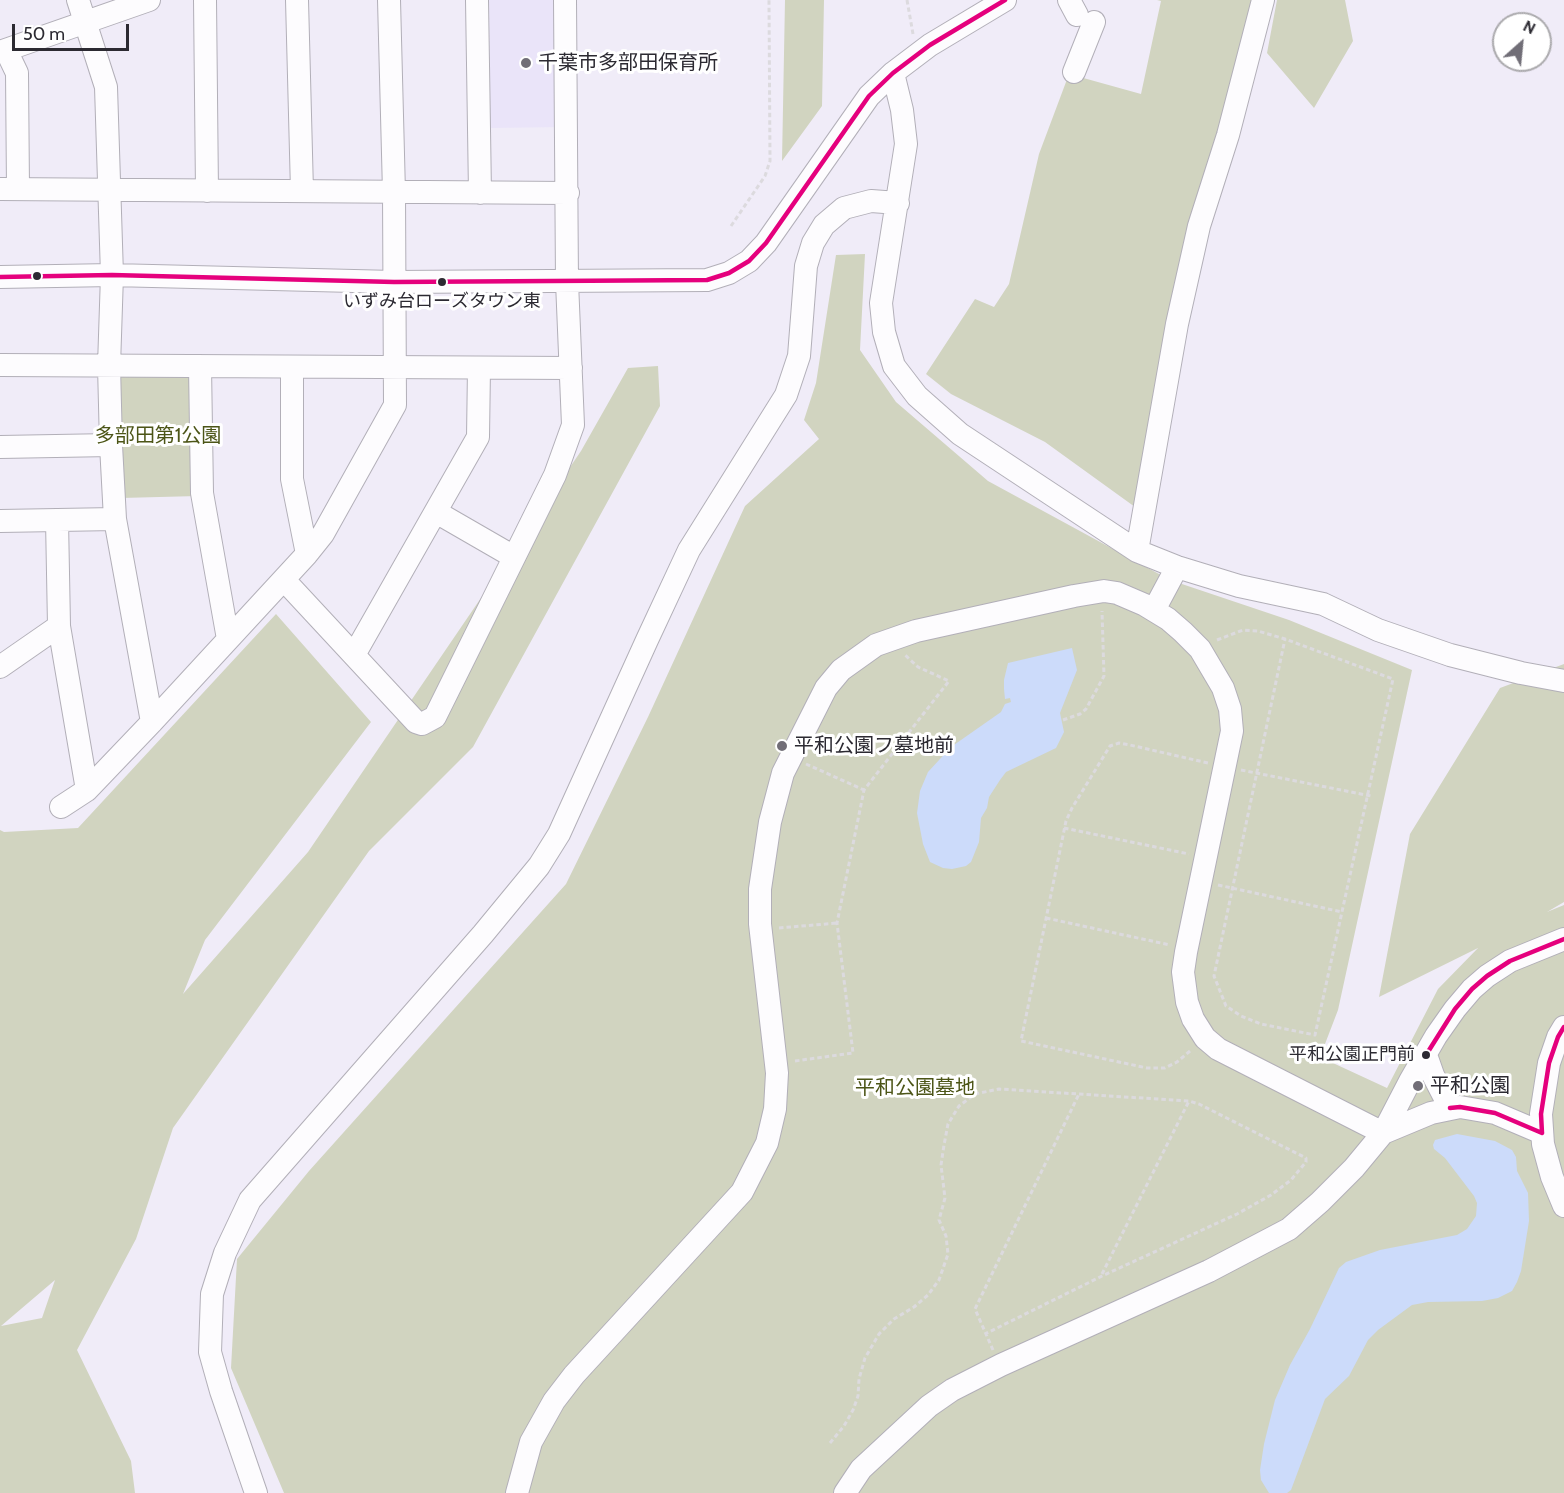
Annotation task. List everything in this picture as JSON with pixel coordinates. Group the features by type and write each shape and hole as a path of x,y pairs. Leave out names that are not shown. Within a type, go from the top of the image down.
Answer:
{"street":[{"path":"78,0 106,87 112,275 111,446 115,519 152,722"},
{"path":"149,0 3,51 17,73 9,189 568,193"},
{"path":"205,0 207,191"},
{"path":"297,0 302,191"},
{"path":"61,807 87,790 285,581 323,534 395,405 394,192 389,0"},
{"path":"477,0 480,193"},
{"path":"285,581 416,722 422,724 435,717 555,475 573,425 567,282 565,0"},
{"path":"0,277 112,275 394,282 707,280 729,273 749,261 766,243 869,96 917,54 1005,0"},
{"path":"1137,551 1177,324 1199,226 1228,135 1263,0"},
{"path":"1074,72 1080,12"},
{"path":"893,74 902,110 906,144 881,303 884,332 894,366 917,396 960,434 1137,551 1177,567 1239,586 1323,604 1378,630 1450,655 1564,681"},
{"path":"256,1493 210,1352 212,1294 225,1253 250,1200 483,934 539,866 559,834 689,550 786,395 799,356 799,330 806,266 813,243 824,225 844,208 871,201 898,203"},
{"path":"0,365 571,368"},
{"path":"200,366 202,493 228,639"},
{"path":"292,367 292,479 307,554"},
{"path":"354,655 478,437 479,368"},
{"path":"0,447 111,446"},
{"path":"436,512 514,557"},
{"path":"0,521 115,519"},
{"path":"57,520 59,626 87,790"},
{"path":"1154,610 1177,567"},
{"path":"517,1493 525,1460 554,1401 574,1375 742,1192 767,1143 775,1109 775,1064 760,929 760,889 770,822 787,765 782,760 793,740 802,735 826,688 841,670 876,645 897,637 1022,607 1104,591 1117,593 1154,610 1183,632 1200,649 1223,688 1230,710 1232,730 1183,972 1184,989 1193,1019 1206,1038 1218,1049 1383,1133"},
{"path":"1,664 59,626"},
{"path":"845,1493 861,1469 929,1406 952,1390 1001,1365 1209,1271 1289,1229 1320,1202 1383,1133 1425,1055 1455,1009 1472,989 1510,961 1564,939"},
{"path":"1564,1027 1558,1037 1548,1072 1542,1114 1543,1144 1552,1177 1564,1206"},
{"path":"1425,1055 1450,1108"},
{"path":"1383,1133 1413,1119 1460,1107 1495,1113 1542,1133"},
{"path":"511,1493 516,1470 525,1460"}],"path":[{"path":"731,226 765,177 770,160 769,0"},
{"path":"907,0 917,54"},
{"path":"1064,720 1086,709 1104,676 1101,622 1105,601 1104,591"},
{"path":"1200,649 1225,635 1243,630 1258,631 1285,639 1393,680 1315,1035 1261,1024 1241,1016 1226,1006 1214,976 1285,639"},
{"path":"775,1064 853,1053 837,923 864,790 949,681 918,667 903,653 897,637"},
{"path":"1206,1038 1177,1062 1165,1068 1146,1068 1022,1041 1064,828 1072,808 1110,746 1119,743 1130,745 1371,796"},
{"path":"787,765 864,790"},
{"path":"1064,828 1206,857"},
{"path":"1201,881 1342,912"},
{"path":"1046,918 1187,949"},
{"path":"760,929 837,923"},
{"path":"830,1443 853,1410 865,1358 879,1334 894,1319 921,1301 939,1280 948,1254 946,1236 939,1220 945,1198 941,1165 948,1124 959,1106 975,1094 999,1089 1189,1101 1306,1158 1306,1162 1291,1180 1271,1195 1237,1214 1102,1276 985,1334"},
{"path":"1001,1365 975,1309 1080,1093"},
{"path":"1102,1276 1189,1101"}],"shaded area":[{"name":"千葉市多部田保育所","path":"489,0 561,0 565,127 490,128"}],"green space":[{"path":"785,0 824,0 822,106 782,161"},
{"path":"1157,0 1256,0 1135,507 1045,442 951,394 926,374 975,299 994,307 1009,284 1039,154 1069,74 1141,94 1161,1"},
{"path":"1277,0 1345,0 1353,41 1314,108 1267,53"},
{"name":"平和公園墓地","path":"865,254 860,350 896,402 988,481 1170,580 1289,620 1412,670 1338,1010 1320,1057 1387,1088 1438,989 1478,948 1379,997 1410,834 1500,688 1564,664 1564,902 1547,912 1564,905 1564,1493 284,1493 231,1368 237,1259 309,1171 566,884 648,717 745,506 819,439 804,420 816,383 836,255"},
{"path":"658,366 660,406 473,747 369,851 173,1128 136,1239 77,1350 131,1461 135,1493 0,1493 0,830 4,832 78,828 276,614 371,722 205,940 183,994 308,852 581,451 628,368","holes":["55,1280 42,1318 1,1326"]},
{"name":"多部田第1公園","path":"191,372 198,496 121,498 118,376"}],"water":[{"path":"1072,648 1077,670 1060,713 1064,732 1056,748 1006,772 1000,780 989,797 987,808 981,818 979,842 971,862 966,866 952,869 930,862 923,844 917,813 920,791 928,772 951,747 1001,712 1005,704 1011,702 1010,698 1005,699 1004,689 1008,663"},
{"path":"1457,1134 1495,1141 1512,1150 1516,1157 1517,1171 1528,1193 1529,1221 1521,1271 1517,1282 1512,1291 1498,1298 1412,1305 1378,1330 1368,1340 1349,1376 1325,1399 1291,1490 1287,1493 1269,1493 1261,1480 1260,1470 1275,1400 1339,1268 1346,1262 1380,1250 1457,1235 1467,1229 1476,1216 1477,1203 1474,1196 1433,1145 1435,1140"}],"transit line":[{"path":"0,277 112,275 394,282 707,280 729,273 749,261 766,243 869,96 893,73 930,45 1005,0"},
{"path":"1426,1055 1455,1009 1487,976 1510,961 1564,939"},
{"path":"1542,1133 1541,1114 1549,1063 1564,1027"},
{"path":"1450,1108 1460,1107 1495,1113 1542,1133"}],"place":[{"name":"千葉市多部田保育所","path":"526,63"},
{"name":"いずみ台ローズタウン東","path":"442,282"},
{"name":"平和公園フ墓地前","path":"782,746"},
{"name":"平和公園正門前","path":"1426,1055"},
{"name":"平和公園","path":"1418,1086"}]}
